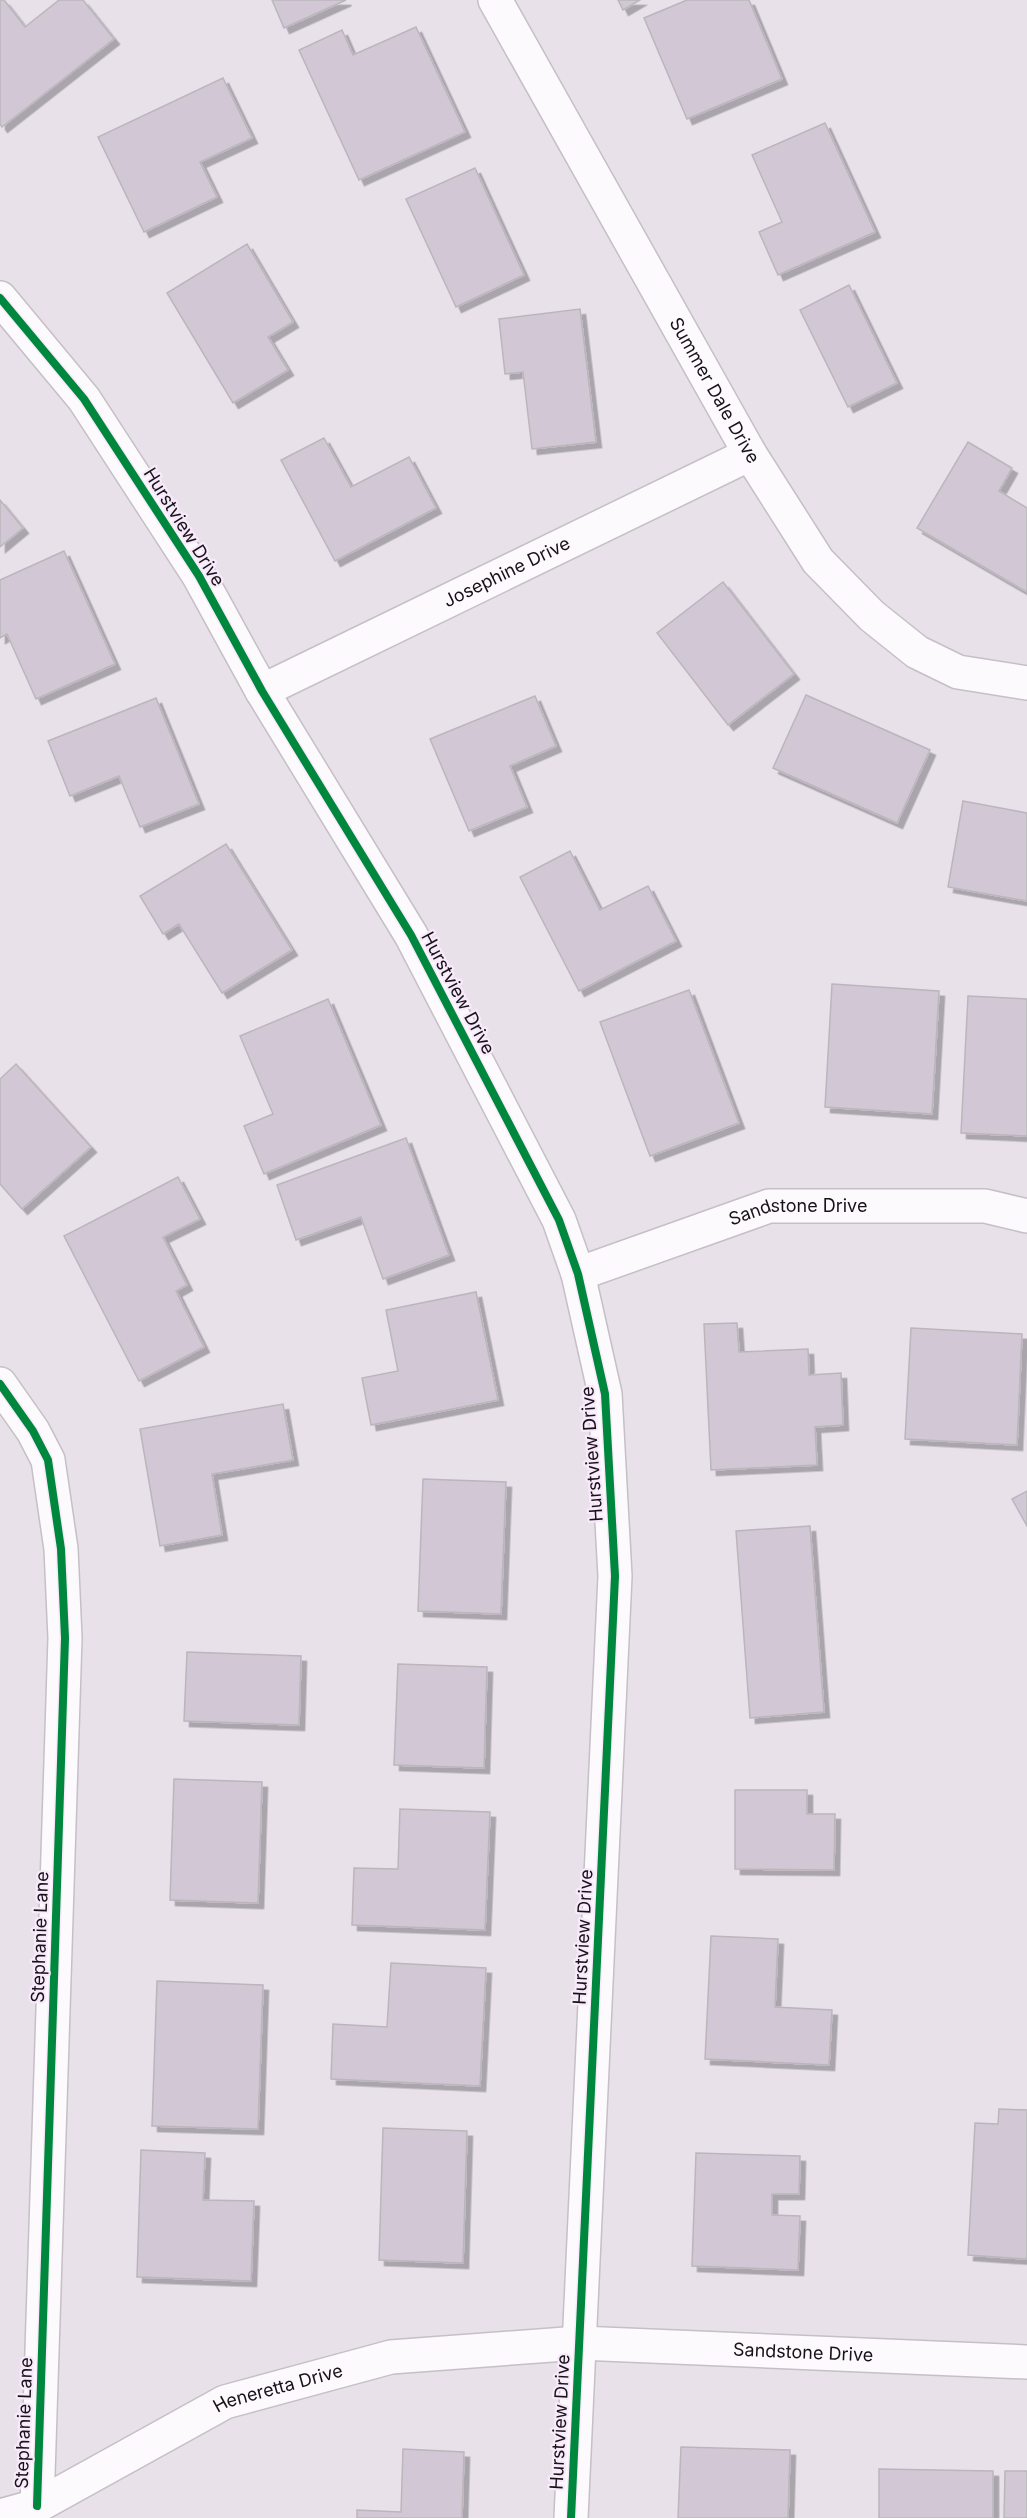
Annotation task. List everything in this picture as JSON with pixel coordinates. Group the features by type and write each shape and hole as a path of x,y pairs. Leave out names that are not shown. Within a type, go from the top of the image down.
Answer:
{"street":[{"name":"Summer Dale Drive","path":"495,0 750,454 818,561 872,616 917,652 958,672 1027,682"},
{"name":"Hurstview Drive","path":"0,298 84,399 199,576 262,691 411,935 559,1220 578,1274 605,1394 615,1576 571,2518"},
{"name":"Josephine Drive","path":"262,691 750,454"},
{"name":"Sandstone Drive","path":"578,1274 769,1206 986,1206 1027,1216"},
{"name":"Stephanie Lane","path":"0,1384 33,1431 48,1460 61,1549 65,1638 37,2506"},
{"name":"Sandstone Drive","path":"579,2343 1027,2362"},
{"name":"Heneretta Drive","path":"0,2516 37,2506 225,2402 391,2357 579,2343"}],"building":[{"path":"0,0 4,0 25,27 59,0 83,0 114,39 2,127 0,124"},
{"path":"272,0 346,0 284,28"},
{"path":"618,0 640,0 623,10"},
{"path":"687,0 749,0 782,79 687,119 644,18"},
{"path":"416,27 465,132 359,180 299,50 342,30 353,55"},
{"path":"223,78 252,138 200,162 217,197 144,232 98,137"},
{"path":"825,123 875,232 778,275 759,232 782,222 752,155"},
{"path":"475,168 524,275 456,307 406,199"},
{"path":"247,244 293,322 268,337 288,370 233,403 167,293"},
{"path":"849,285 897,383 848,407 800,310"},
{"path":"580,309 596,442 532,449 523,372 505,374 499,319"},
{"path":"324,438 351,487 409,457 436,508 335,561 281,460"},
{"path":"968,442 1012,468 999,491 1027,508 1027,592 917,528"},
{"path":"0,500 23,528 0,547"},
{"path":"64,551 115,664 36,699 7,634 0,638 0,580"},
{"path":"723,582 794,674 728,725 657,633"},
{"path":"806,695 930,750 897,823 773,768"},
{"path":"535,696 556,746 510,766 527,807 469,831 430,739"},
{"path":"156,698 199,804 140,827 119,776 70,796 48,741"},
{"path":"963,801 1027,813 1027,901 948,887"},
{"path":"226,844 292,950 222,993 179,924 163,934 140,896"},
{"path":"570,851 600,910 648,886 676,941 579,991 520,877"},
{"path":"832,984 939,991 932,1114 825,1107"},
{"path":"689,990 739,1123 650,1156 600,1022"},
{"path":"968,996 1027,999 1027,1136 961,1133"},
{"path":"328,999 381,1125 264,1174 244,1126 273,1114 240,1036"},
{"path":"16,1064 91,1147 22,1209 0,1184 0,1079"},
{"path":"406,1138 449,1255 383,1279 361,1217 296,1240 277,1185"},
{"path":"178,1177 200,1219 163,1237 187,1285 176,1291 204,1347 139,1381 64,1236"},
{"path":"476,1292 498,1400 371,1425 362,1378 398,1371 386,1310"},
{"path":"737,1323 739,1352 808,1349 809,1375 841,1373 843,1425 815,1427 817,1465 711,1470 704,1324"},
{"path":"911,1328 1022,1334 1017,1445 905,1439"},
{"path":"283,1404 293,1460 212,1474 222,1535 160,1546 140,1429"},
{"path":"423,1479 506,1482 501,1614 418,1611"},
{"path":"1027,1491 1027,1526 1012,1499"},
{"path":"810,1526 824,1712 750,1718 736,1531"},
{"path":"187,1652 301,1656 299,1725 184,1721"},
{"path":"398,1664 487,1667 484,1768 394,1765"},
{"path":"174,1779 262,1782 258,1903 170,1900"},
{"path":"735,1790 807,1790 807,1814 835,1814 834,1870 735,1869"},
{"path":"400,1809 490,1812 485,1930 352,1925 354,1868 398,1869"},
{"path":"711,1936 778,1939 775,2007 832,2010 829,2065 705,2059"},
{"path":"391,1963 486,1968 480,2086 331,2079 333,2024 387,2027"},
{"path":"157,1981 263,1985 258,2129 152,2126"},
{"path":"999,2109 1027,2110 1027,2259 968,2255 975,2123 998,2124"},
{"path":"383,2128 467,2131 463,2263 379,2260"},
{"path":"141,2150 205,2153 203,2200 254,2201 251,2281 137,2277"},
{"path":"696,2153 800,2156 799,2194 772,2194 772,2215 800,2216 798,2270 692,2266"},
{"path":"681,2447 790,2450 788,2518 678,2518"},
{"path":"403,2449 464,2452 462,2518 357,2518 357,2510 401,2512"},
{"path":"879,2469 993,2471 993,2518 879,2518"},
{"path":"1005,2471 1027,2471 1027,2518 1004,2518"}],"cycle path":[{"path":"0,298 84,399 199,576 262,691 411,935 559,1220 578,1274 605,1394 615,1576 571,2518"},
{"path":"0,1384 33,1431 48,1460 61,1549 65,1638 37,2506"}]}
